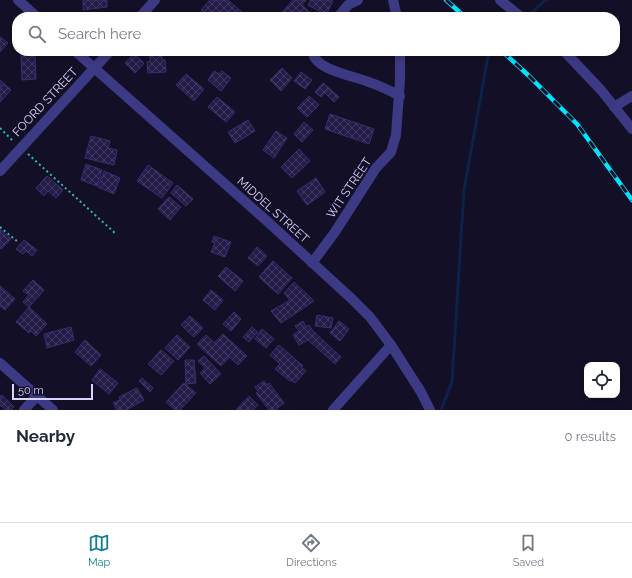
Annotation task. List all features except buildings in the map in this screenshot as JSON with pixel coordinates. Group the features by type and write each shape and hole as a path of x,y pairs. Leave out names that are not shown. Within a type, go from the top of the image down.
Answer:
{"street":[{"path":"18,0 31,12"},
{"path":"144,12 155,0"},
{"path":"342,12 348,5 358,0"},
{"path":"393,0 396,12"},
{"path":"500,0 515,12"},
{"name":"MIDDEL STREET","path":"81,56 262,217 361,308 391,345 421,392 430,410"},
{"name":"FOORD STREET","path":"0,171 105,56"},
{"path":"313,56 315,60 338,73 364,80 400,96"},
{"name":"WIT STREET","path":"312,263 335,232 376,168 391,152 396,135 400,96 400,56"},
{"path":"568,56 632,129"},
{"path":"614,107 632,96"},
{"path":"333,410 391,345"},
{"path":"0,363 53,410"},
{"path":"24,410 37,396"}],"path":[{"path":"0,128 116,234"},
{"path":"0,227 18,242"}],"waterway":[{"path":"532,12 547,0"},
{"path":"441,410 452,382 464,190 488,56"}],"railway":[{"path":"446,0 459,12"},
{"path":"507,56 577,124 632,200"}]}
